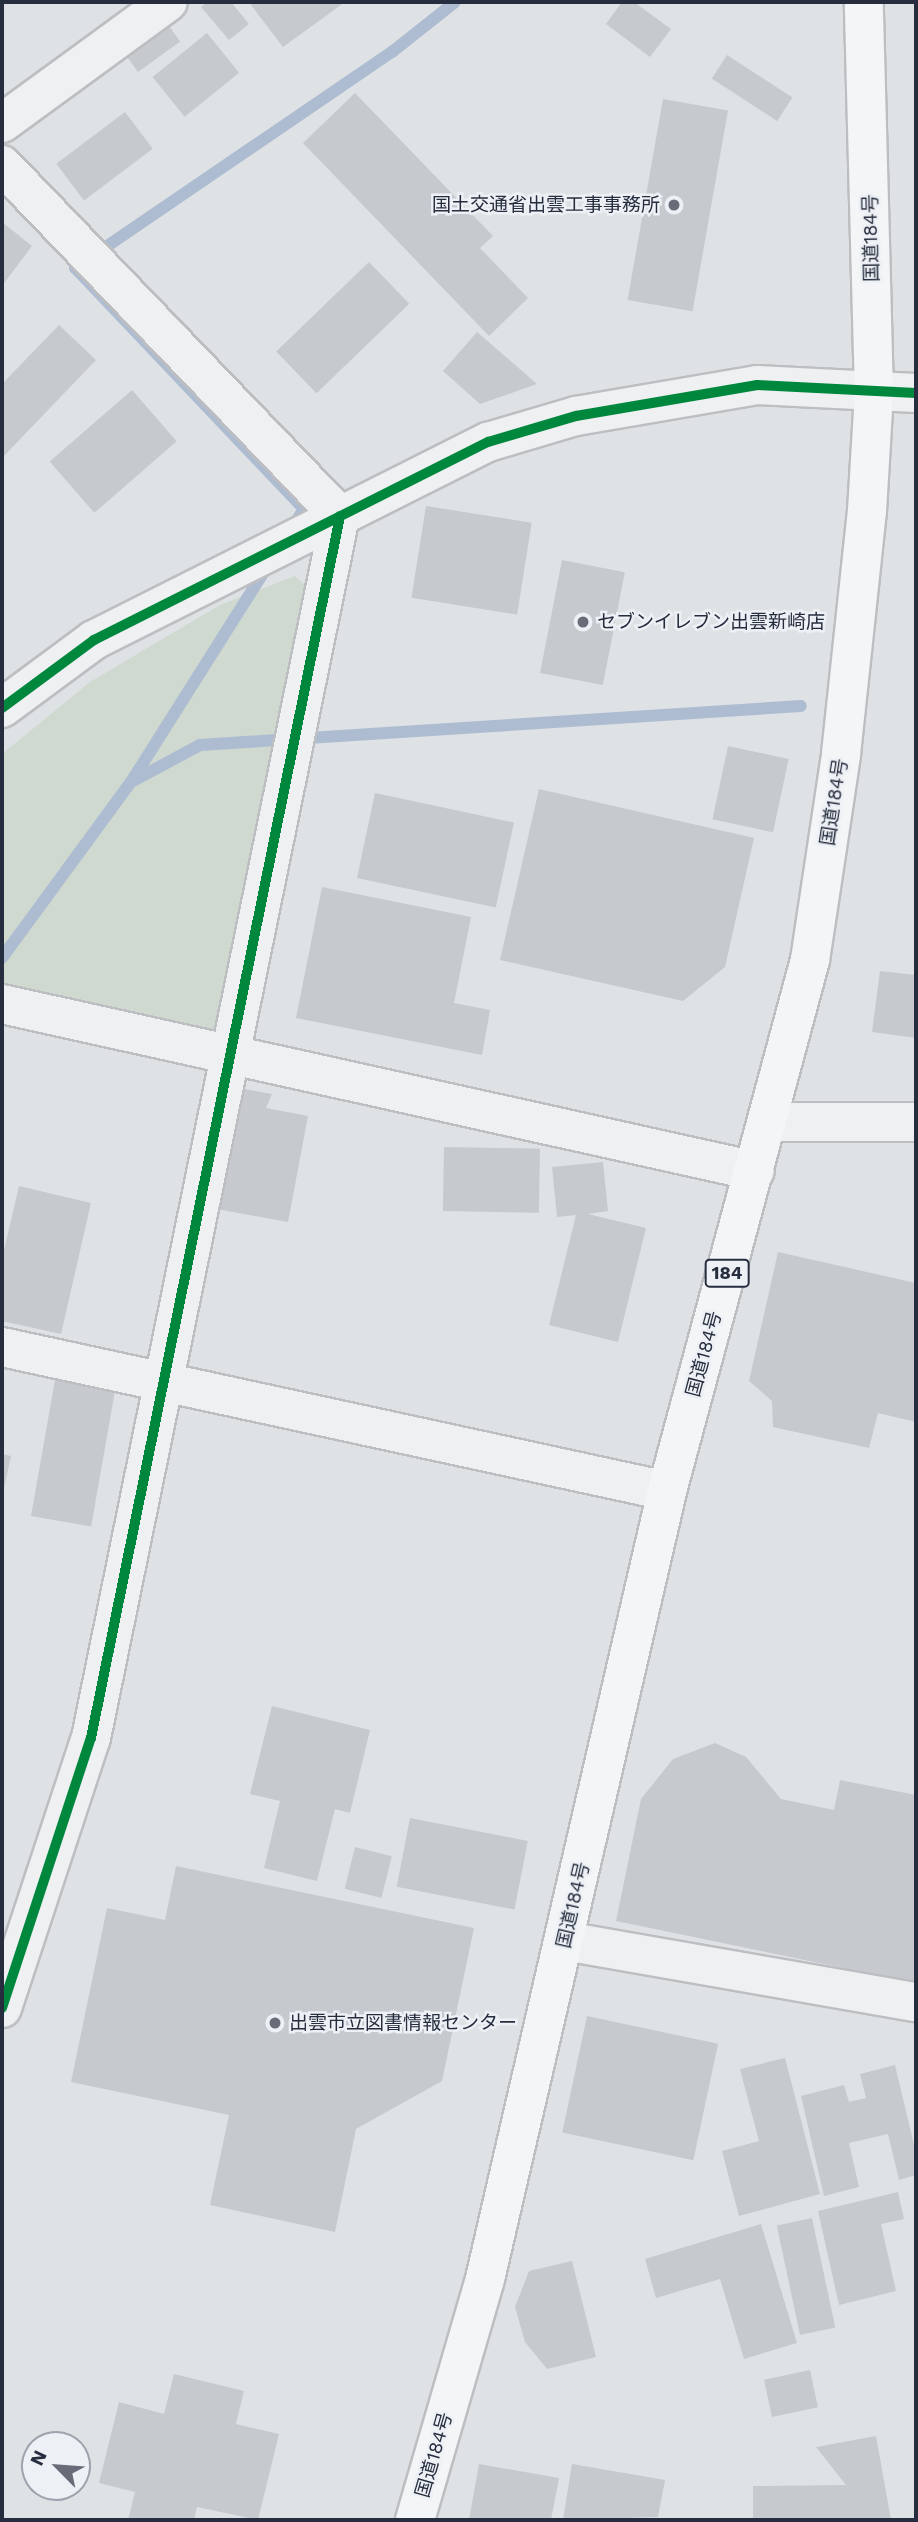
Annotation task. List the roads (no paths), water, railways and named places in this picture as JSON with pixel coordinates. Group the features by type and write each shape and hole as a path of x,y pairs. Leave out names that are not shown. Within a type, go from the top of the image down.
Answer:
{"highway":[{"name":"国道184号","path":"415,2520 485,2279 667,1491 810,960 841,754 874,394 864,2"}],"street":[{"path":"2,123 167,2"},
{"path":"2,165 340,516"},
{"path":"2,708 94,640 488,442 576,416 757,385 874,394 916,393"},
{"path":"2,2008 91,1738 168,1381 340,516"},
{"path":"2,1004 234,1052 755,1171"},
{"path":"768,1122 916,1122"},
{"path":"2,1347 667,1491"},
{"path":"565,1941 916,2002"}],"waterway":[{"path":"292,528 304,509 75,268 392,52 455,2"},
{"path":"131,782 269,564"},
{"path":"2,958 131,782 200,745 801,706"}],"place":[{"name":"国土交通省出雲工事事務所","path":"674,205"},
{"name":"セブンイレブン出雲新崎店","path":"583,622"},
{"name":"出雲市立図書情報センター","path":"275,2023"}]}
